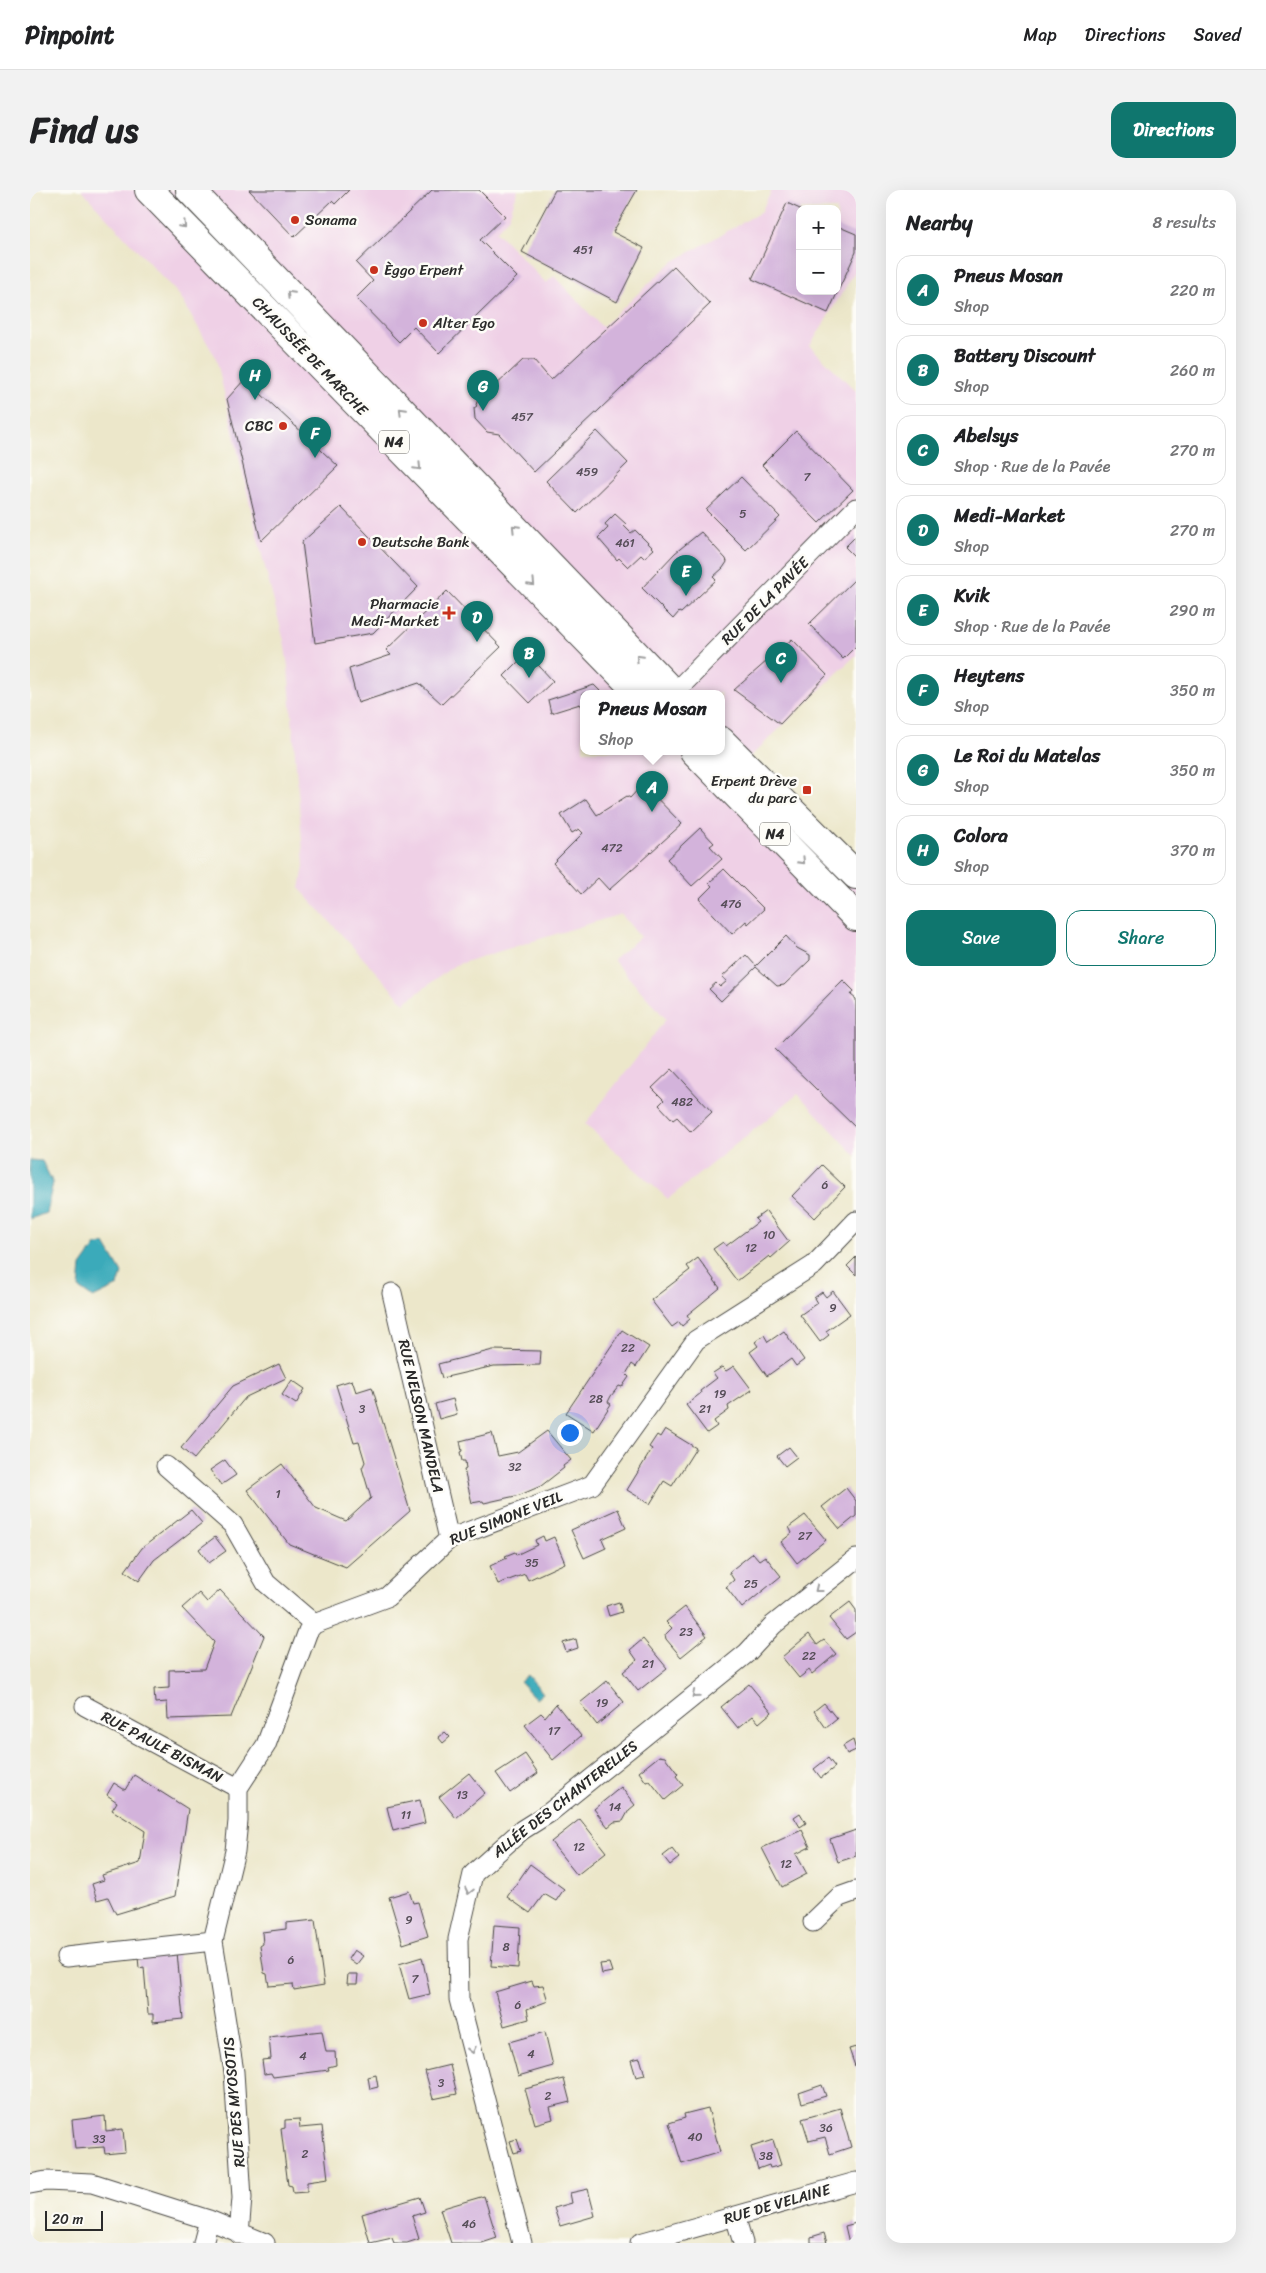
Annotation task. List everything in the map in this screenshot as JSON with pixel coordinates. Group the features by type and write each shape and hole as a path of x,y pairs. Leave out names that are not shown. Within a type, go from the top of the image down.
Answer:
{"main road":[{"name":"CHAUSSÉE DE MARCHE","path":"149,190 635,690"},
{"name":"CHAUSSÉE DE MARCHE","path":"190,190 670,690"},
{"name":"N4","path":"725,745 856,875"},
{"name":"N4","path":"698,755 853,907"}],"street":[{"name":"RUE DE LA PAVÉE","path":"676,690 856,508"},
{"name":"RUE SIMONE VEIL","path":"314,1624 386,1597 449,1539 592,1484 696,1340 814,1265 856,1221"},
{"name":"RUE NELSON MANDELA","path":"392,1294 449,1539"},
{"path":"66,1957 213,1941 235,1851 238,1821 238,1788 266,1745 308,1631 314,1624 266,1583 233,1525 166,1466"},
{"name":"ALLÉE DES CHANTERELLES","path":"522,2243 459,1999 458,1939 473,1874 522,1830 580,1788 747,1653 773,1625 856,1559"},
{"name":"RUE PAULE BISMAN","path":"85,1706 238,1788"},
{"path":"813,1922 839,1897 856,1892"},
{"name":"RUE DES MYOSOTIS","path":"213,1941 234,2072 242,2198 239,2234"},
{"path":"30,2184 46,2181 92,2183 209,2220 239,2234 266,2243"},
{"name":"RUE DE VELAINE","path":"640,2243 856,2182"},
{"path":"735,2216 743,2243"},
{"path":"204,2243 209,2220"}],"shaded area":[{"path":"81,190 518,190 509,217 496,231 546,283 554,276 602,327 671,263 761,212 772,190 856,190 856,270 841,295 841,205 796,205 796,295 841,295 810,346 856,391 856,655 749,758 856,866 856,1156 798,1094 668,1199 585,1124 666,1019 613,960 640,937 621,914 455,965 404,1003 300,889 304,866 288,667 284,641 260,548 216,358 180,296"}],"water":[{"path":"30,1160 42,1161 53,1183 46,1213 30,1219"},
{"path":"105,1244 122,1273 118,1286 93,1298 79,1288 81,1266 96,1245"},
{"path":"528,1675 543,1693 536,1699 520,1682"}],"building":[{"name":"Sonama","path":"249,190 349,190 335,204 332,201 294,237"},
{"path":"432,190 479,190 505,216 480,240 517,277 439,353 414,327 399,342 356,298 373,281 356,263"},
{"path":"555,190 637,190 613,232 644,248 617,302 522,252"},
{"path":"787,203 796,207 796,295 836,295 828,313 752,279"},
{"path":"841,228 856,234 856,252 841,285"},
{"path":"674,266 710,304 534,472 499,434 487,432 475,419 474,408 477,406 478,399 488,389 493,388 523,360 534,360 551,380"},
{"path":"245,379 338,466 261,541 227,399"},
{"path":"597,431 628,463 577,513 546,481"},
{"path":"796,431 853,490 819,523 762,465"},
{"path":"741,477 780,517 746,550 706,510"},
{"path":"341,507 418,587 373,633 315,643 302,542"},
{"path":"615,514 626,524 624,526 631,533 635,530 654,549 644,558 641,555 628,567 619,558 617,560 598,538 608,528 605,524"},
{"path":"701,532 727,562 713,577 716,580 673,619 642,588 675,553"},
{"path":"856,536 856,558 845,547"},
{"path":"854,580 856,581 856,646 843,659 809,624"},
{"path":"447,591 501,647 442,704 419,683 358,703 349,669 391,655 386,650"},
{"path":"792,639 827,675 780,724 734,690"},
{"path":"527,653 553,681 530,703 504,676"},
{"path":"594,685 599,690 580,690 580,704 551,713 548,700"},
{"path":"643,784 682,824 609,890 598,878 581,894 553,863 583,833 579,829 572,833 561,815 586,799 597,815 627,796 630,798"},
{"path":"700,828 714,843 710,846 722,859 692,886 667,859"},
{"path":"724,869 764,909 748,924 746,921 732,934 699,899 712,886 709,883"},
{"path":"786,936 797,948 810,955 810,960 784,985 777,986 756,967 721,1001 709,989 716,983 720,987 727,981 722,977 746,955 756,966"},
{"path":"843,980 854,991 851,995 856,999 856,1128 775,1049"},
{"path":"672,1069 712,1112 691,1132 677,1117 673,1120 659,1105 664,1100 652,1088"},
{"path":"822,1165 845,1187 815,1218 792,1196"},
{"path":"766,1211 789,1242 771,1258 769,1256 737,1281 713,1249 723,1242 726,1246 758,1222 755,1219"},
{"path":"856,1257 856,1275 847,1266"},
{"path":"698,1258 720,1288 687,1315 690,1319 682,1326 679,1322 672,1327 651,1300 690,1270 687,1266"},
{"path":"833,1291 850,1314 826,1331 829,1335 820,1342 800,1315 817,1303 814,1298 822,1292 826,1297"},
{"path":"622,1330 649,1347 636,1367 632,1364 626,1374 629,1377 622,1387 619,1386 611,1396 608,1402 611,1404 594,1431 566,1413"},
{"path":"784,1331 804,1360 796,1366 791,1359 767,1376 750,1352 758,1346 755,1342 764,1335 768,1342"},
{"path":"493,1350 541,1351 540,1365 494,1366 442,1378 438,1364"},
{"path":"279,1364 286,1378 246,1397 194,1459 181,1448 233,1386"},
{"path":"734,1366 752,1390 728,1406 729,1410 714,1421 717,1426 707,1433 686,1405 717,1378 713,1373 722,1367 726,1371"},
{"path":"292,1380 305,1389 296,1404 282,1395"},
{"path":"352,1380 356,1392 372,1387 410,1511 346,1567 289,1544 247,1490 282,1464 316,1508 346,1521 371,1498 362,1468 365,1462 359,1442 354,1443 336,1385"},
{"path":"453,1399 457,1414 439,1419 435,1404"},
{"path":"665,1429 696,1448 672,1486 664,1481 650,1504 627,1490 652,1449 649,1447 657,1435 660,1437"},
{"path":"547,1431 571,1460 563,1466 564,1468 541,1486 520,1495 484,1503 483,1501 472,1503 464,1470 466,1469 465,1461 462,1461 460,1452 462,1451 460,1441 492,1433 498,1456 518,1452"},
{"path":"789,1447 797,1457 785,1466 777,1456"},
{"path":"225,1460 236,1475 221,1485 210,1470"},
{"path":"846,1488 856,1501 856,1516 840,1529 822,1507"},
{"path":"618,1509 626,1528 602,1539 606,1548 584,1558 571,1530"},
{"path":"191,1510 202,1523 154,1560 139,1581 125,1571 142,1548"},
{"path":"805,1515 826,1540 797,1563 781,1542 792,1533 789,1527"},
{"path":"543,1536 545,1541 554,1537 565,1563 528,1580 525,1574 498,1584 490,1566 507,1558 505,1556 515,1552 516,1555 537,1545 535,1540"},
{"path":"215,1537 226,1551 209,1563 199,1549"},
{"path":"753,1553 759,1560 765,1556 781,1576 742,1608 726,1587 734,1580 729,1572"},
{"path":"220,1590 264,1636 231,1717 168,1719 167,1702 155,1703 154,1689 169,1688 169,1670 204,1669 214,1642 182,1608 199,1593 207,1602"},
{"path":"619,1602 622,1612 609,1616 606,1606"},
{"path":"850,1602 856,1610 856,1632 846,1639 829,1618"},
{"path":"685,1607 707,1636 681,1657 666,1639 665,1635 672,1628 666,1622"},
{"path":"809,1634 817,1645 824,1640 836,1654 812,1674 809,1670 799,1678 782,1657"},
{"path":"576,1639 578,1648 566,1652 563,1643"},
{"path":"643,1639 667,1668 638,1691 623,1672 637,1660 630,1650"},
{"path":"607,1681 624,1702 597,1725 580,1703"},
{"path":"749,1684 772,1712 759,1723 753,1716 738,1728 721,1707"},
{"path":"824,1703 837,1719 826,1728 814,1711"},
{"path":"556,1704 581,1736 553,1760 525,1725 541,1713 545,1717"},
{"path":"445,1732 450,1737 443,1743 438,1737"},
{"path":"853,1740 856,1750 847,1754 843,1746"},
{"path":"525,1754 538,1773 510,1793 496,1773"},
{"path":"659,1756 665,1757 678,1774 676,1776 683,1785 665,1800 650,1781 646,1782 639,1772"},
{"path":"828,1758 835,1767 821,1778 814,1769"},
{"path":"469,1773 485,1793 456,1818 439,1797"},
{"path":"134,1775 188,1809 175,1896 116,1914 108,1897 97,1900 92,1884 104,1880 102,1875 140,1863 145,1831 112,1810 117,1802 107,1795 114,1783 125,1790"},
{"path":"621,1787 635,1805 629,1810 623,1821 614,1822 608,1827 594,1809"},
{"path":"420,1800 425,1823 393,1831 387,1807"},
{"path":"800,1813 806,1823 800,1827 794,1817"},
{"path":"580,1819 606,1852 577,1875 551,1842"},
{"path":"802,1830 810,1847 796,1854 807,1874 782,1887 762,1848"},
{"path":"856,1830 856,1856 838,1862 830,1839"},
{"path":"672,1849 679,1858 670,1865 663,1856"},
{"path":"530,1864 564,1889 556,1901 544,1894 530,1913 507,1897"},
{"path":"409,1891 413,1903 418,1902 428,1936 403,1944 389,1897"},
{"path":"315,1920 324,1985 294,1990 293,1984 269,1986 267,1974 264,1973 260,1946 263,1944 262,1932 286,1929 286,1923"},
{"path":"494,1925 520,1927 518,1968 491,1966"},
{"path":"354,1950 363,1956 356,1965 348,1959"},
{"path":"177,1952 183,2019 153,2022 153,2014 148,2014 144,1967 139,1968 138,1957"},
{"path":"422,1957 430,1994 409,1999 399,1964"},
{"path":"609,1963 612,1972 602,1974 600,1964"},
{"path":"348,1974 358,1974 357,1984 347,1984"},
{"path":"532,1981 534,1986 543,1985 548,2001 527,2009 529,2019 504,2026 495,1992"},
{"path":"322,2031 326,2052 335,2052 336,2065 328,2067 329,2070 273,2077 271,2073 264,2074 262,2060 271,2059 269,2037"},
{"path":"545,2032 553,2066 518,2076 509,2042"},
{"path":"856,2047 856,2069 849,2049"},
{"path":"640,2058 645,2075 636,2077 631,2060"},
{"path":"450,2065 457,2094 433,2099 425,2071"},
{"path":"376,2075 378,2087 370,2089 368,2077"},
{"path":"564,2079 570,2102 550,2107 553,2119 535,2124 525,2089"},
{"path":"822,2085 826,2096 802,2103 799,2093"},
{"path":"708,2108 720,2152 682,2164 669,2123 685,2118 684,2114"},
{"path":"840,2108 851,2147 830,2154 825,2137 809,2141 802,2119"},
{"path":"105,2116 106,2131 123,2129 125,2152 105,2154 104,2147 75,2149 72,2120"},
{"path":"299,2119 300,2128 322,2126 328,2179 307,2182 307,2192 293,2193 292,2186 288,2185 281,2129 285,2128 285,2120"},
{"path":"517,2139 521,2151 514,2153 510,2141"},
{"path":"773,2140 781,2165 770,2168 769,2165 758,2169 751,2147"},
{"path":"588,2189 595,2216 560,2226 554,2208 572,2203 570,2193"},
{"path":"484,2196 497,2238 482,2243 451,2243 440,2209"},
{"path":"420,2197 425,2212 412,2216 419,2239 407,2243 394,2243 392,2238 370,2243 362,2214"},
{"path":"856,2223 856,2243 849,2243 845,2226"},
{"path":"824,2233 827,2243 811,2243 811,2237"}],"place":[{"name":"Sonama","path":"295,220"},
{"name":"Èggo Erpent","path":"374,270"},
{"name":"Alter Ego","path":"423,323"},
{"name":"Colora","path":"255,400"},
{"name":"Le Roi du Matelas","path":"483,411"},
{"name":"CBC","path":"283,426"},
{"name":"Heytens","path":"315,458"},
{"name":"Deutsche Bank","path":"362,542"},
{"name":"Kvik","path":"686,596"},
{"name":"Pharmacie Medi-Market","path":"449,613"},
{"name":"Medi-Market","path":"477,642"},
{"name":"Battery Discount","path":"529,678"},
{"name":"Abelsys","path":"781,683"},
{"name":"Erpent Drève du parc","path":"807,790"},
{"name":"Pneus Mosan","path":"652,812"}]}
